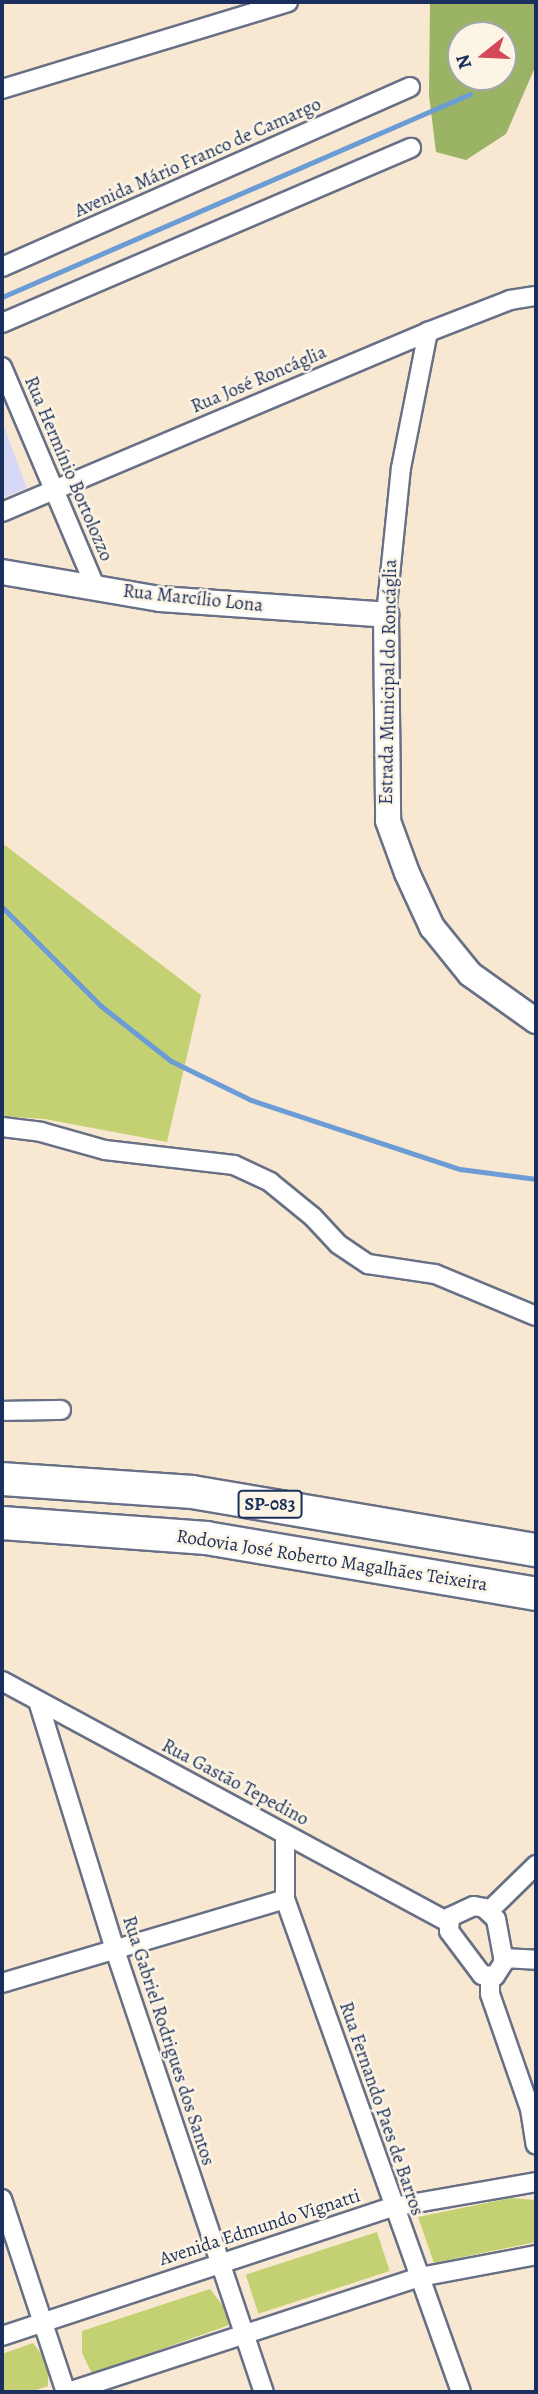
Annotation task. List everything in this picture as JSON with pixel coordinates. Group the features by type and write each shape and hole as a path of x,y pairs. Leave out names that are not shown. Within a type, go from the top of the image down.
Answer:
{"highway":[{"name":"SP-083","path":"2,1479 192,1492 536,1550"},
{"name":"Rodovia José Roberto Magalhães Teixeira","path":"2,1523 206,1538 536,1594"}],"street":[{"path":"2,89 288,2"},
{"name":"Avenida Mário Franco de Camargo","path":"2,267 410,88"},
{"path":"2,323 411,148"},
{"name":"Rua José Roncáglia","path":"2,512 428,332 510,300 536,296"},
{"name":"Estrada Municipal do Roncáglia","path":"428,332 401,468 386,615 388,821 407,873 432,927 470,974 536,1021"},
{"name":"Rua Hermínio Bortolozzo","path":"2,366 96,588"},
{"name":"Rua Marcílio Lona","path":"2,572 160,599 386,615"},
{"path":"2,1128 41,1132 105,1150 234,1165 270,1182 313,1217 338,1244 368,1264 435,1274 536,1317"},
{"path":"2,1411 61,1410"},
{"name":"Rua Gastão Tepedino","path":"2,1681 448,1922"},
{"name":"Rua Gabriel Rodrigues dos Santos","path":"38,1701 114,1950 264,2392"},
{"name":"Rua Fernando Paes de Barros","path":"285,1835 285,1899 461,2392"},
{"path":"489,1911 536,1865"},
{"path":"2,1983 285,1899"},
{"path":"474,1906 489,1911 496,1919 503,1958 502,1970 491,1977 482,1975 449,1931 448,1922 454,1913 474,1906"},
{"path":"503,1958 536,1960"},
{"path":"491,1977 490,1994 530,2109 536,2144"},
{"name":"Avenida Edmundo Vignatti","path":"2,2336 393,2207 536,2182"},
{"path":"2,2199 67,2392 420,2277 536,2255"}],"shaded area":[{"path":"2,421 27,488 2,498"}],"green space":[{"path":"430,2 536,2 536,65 506,134 466,160 436,152 429,95"},
{"path":"2,843 201,995 167,1142 45,1119 2,1116"},
{"path":"511,2198 536,2200 536,2242 434,2263 418,2217"},
{"path":"377,2232 390,2271 258,2314 246,2275"},
{"path":"210,2289 223,2306 229,2325 92,2374 82,2353 82,2331"},
{"path":"33,2343 48,2363 48,2386 30,2392 2,2392 2,2354"}],"waterway":[{"path":"2,297 470,94"},
{"path":"2,907 101,1006 171,1061 251,1100 460,1169 536,1179"}]}
